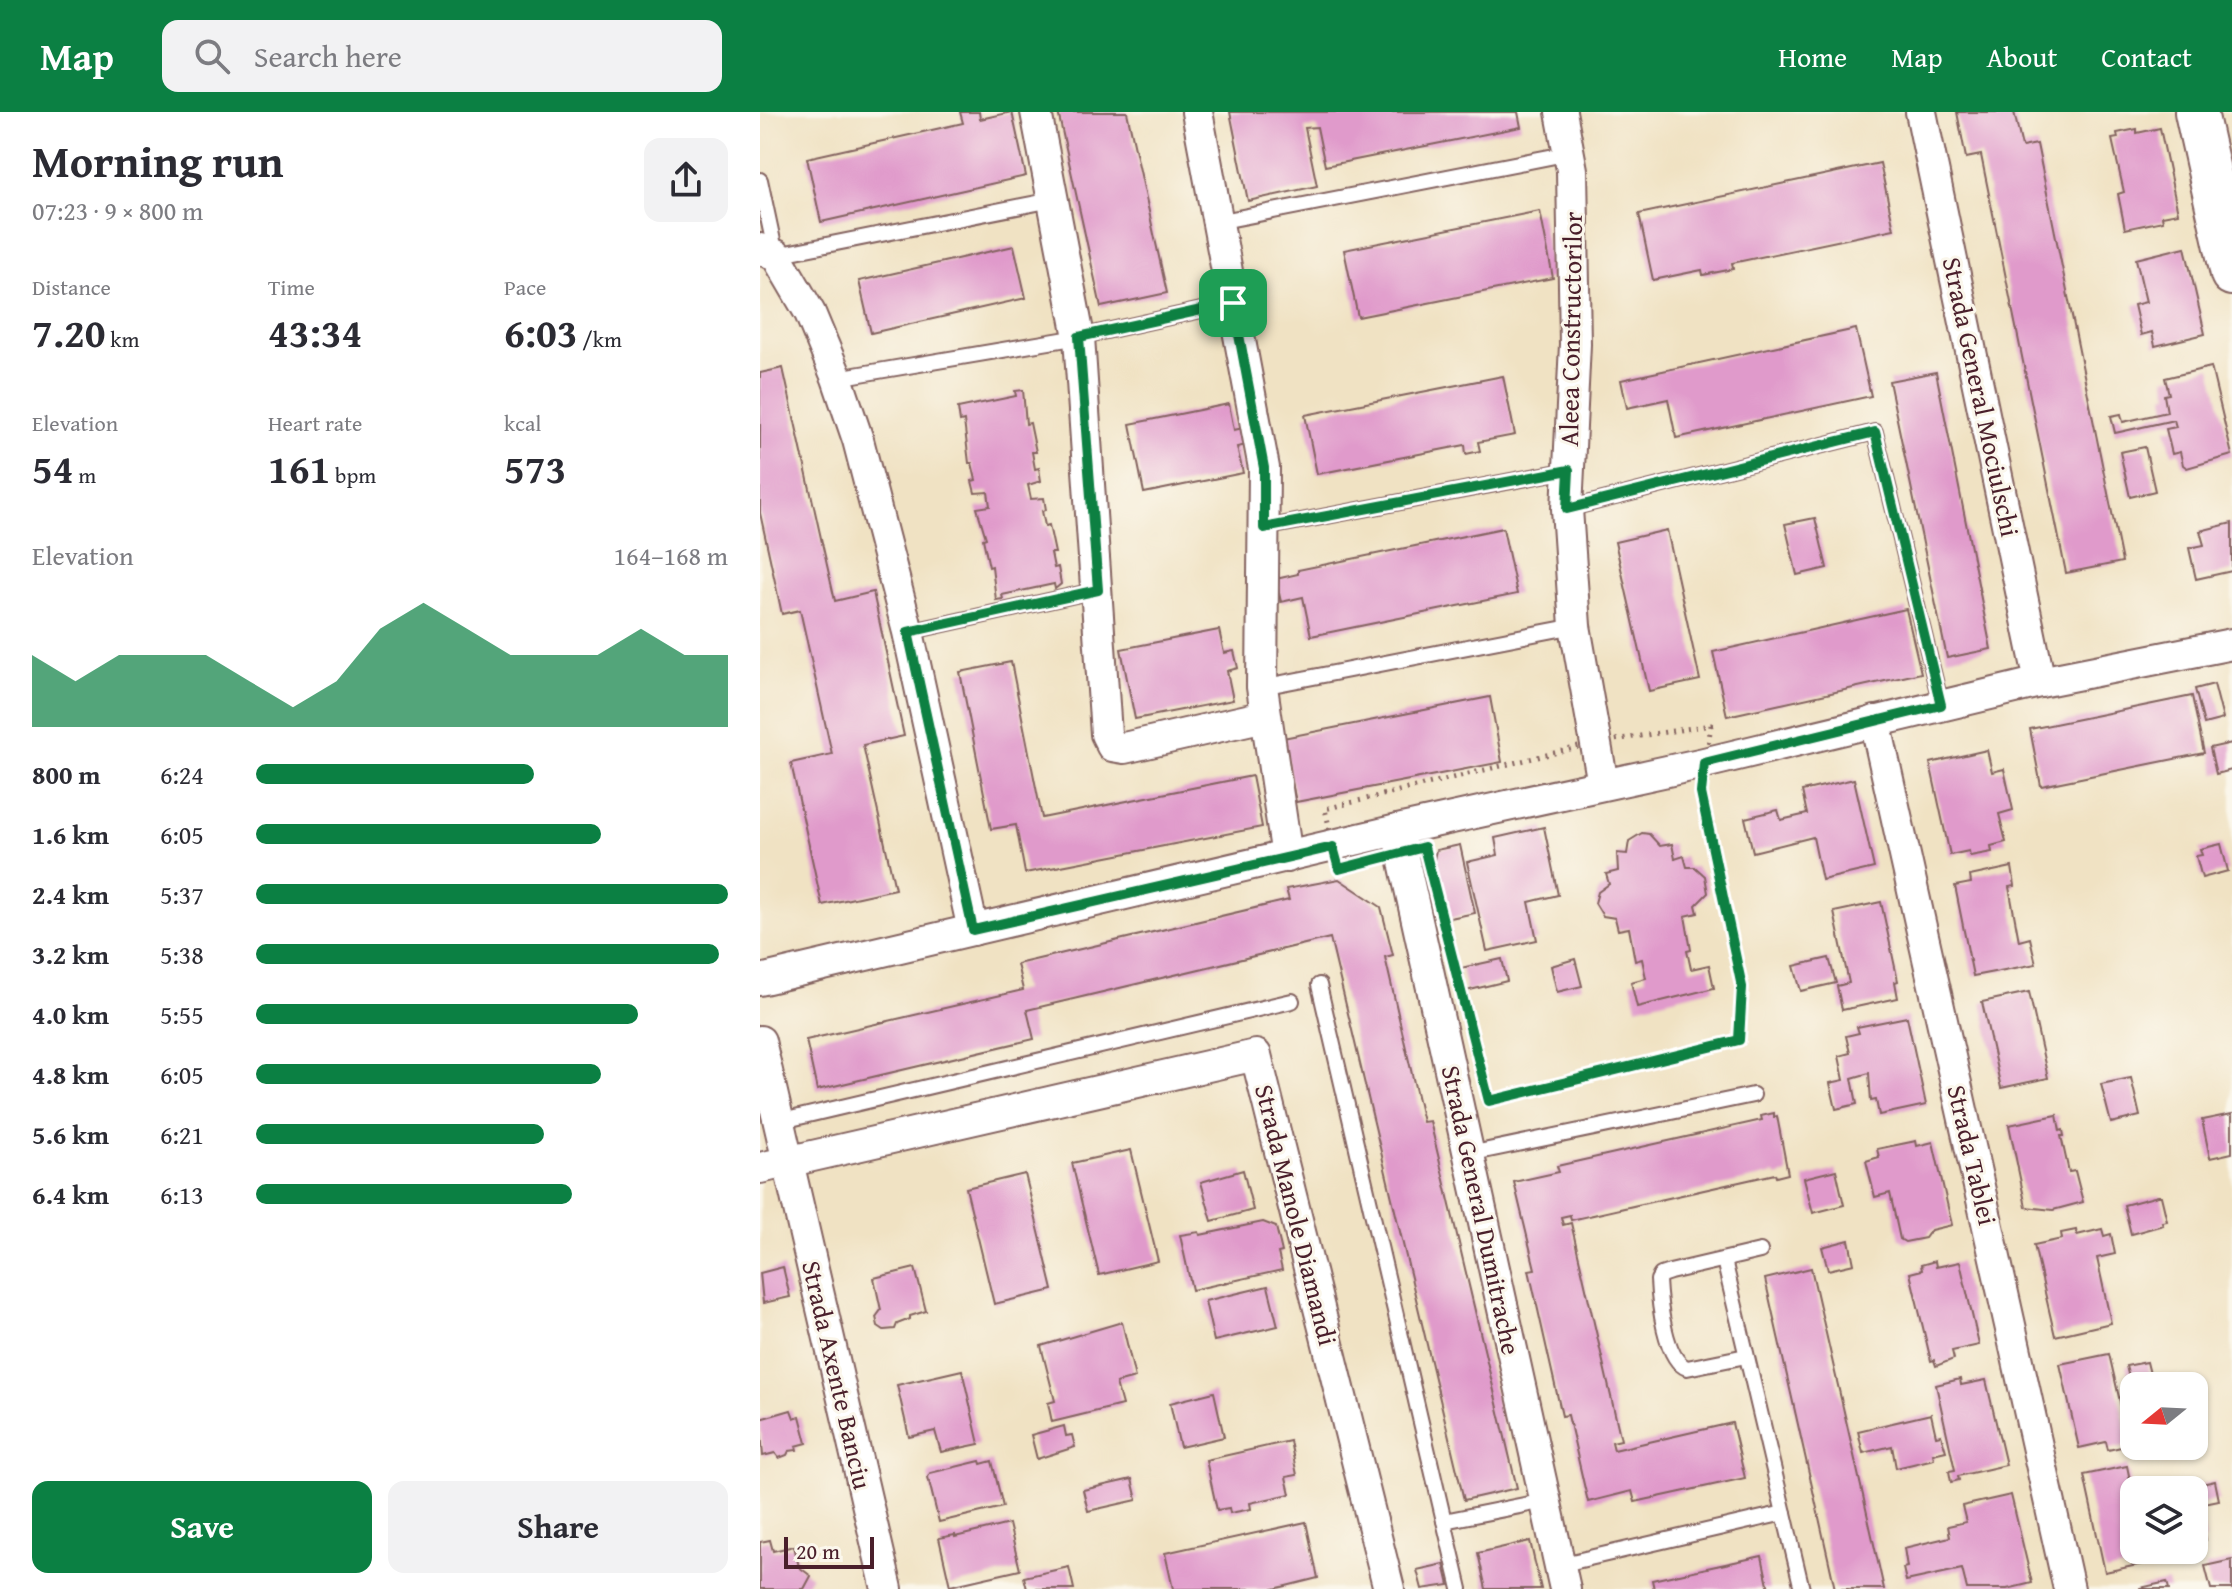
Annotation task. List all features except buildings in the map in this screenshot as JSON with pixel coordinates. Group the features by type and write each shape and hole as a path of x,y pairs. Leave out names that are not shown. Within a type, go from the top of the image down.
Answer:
{"main road":[{"path":"2196,112 2232,274"}],"street":[{"path":"1036,112 1079,337 1106,734 1112,746 1124,748 1263,701"},
{"path":"1197,112 1264,468 1263,701 1287,857"},
{"name":"Aleea Constructorilor","path":"1561,112 1572,170 1575,344 1567,509 1575,626 1603,784"},
{"name":"Strada General Mociulschi","path":"1921,112 2040,682"},
{"path":"768,252 810,313 858,440 908,632 973,930"},
{"path":"760,980 1333,847 1400,842 1603,784 1704,763 2040,682 2232,644"},
{"name":"Strada Tablei","path":"1875,721 2069,1589"},
{"name":"Strada General Dumitrache","path":"1400,842 1562,1577"},
{"name":"Strada Axente Banciu","path":"760,1041 778,1122 773,1165 887,1589"},
{"name":"Strada Manole Diamandi","path":"773,1165 1256,1055 1389,1589"}],"lane":[{"path":"1217,222 1570,153"},
{"path":"760,180 768,252 1052,200"},
{"path":"837,378 1079,337 1233,303"},
{"path":"1567,509 1875,432 1941,705"},
{"path":"1264,528 1569,470"},
{"path":"908,632 1098,590"},
{"path":"1263,701 1575,626"},
{"path":"1319,985 1460,1589"},
{"path":"778,1122 1292,1001"},
{"path":"1469,1154 1753,1095"},
{"path":"1746,1356 1687,1368 1678,1365 1671,1354 1658,1280 1661,1275 1670,1272 1760,1251"},
{"path":"1724,1260 1802,1589"},
{"path":"1444,1521 1545,1501"},
{"path":"1562,1577 1784,1513"}],"path":[{"path":"1711,725 1704,763 1701,793 1742,987 1739,1040 1489,1101 1424,847 1400,842 1339,869 1325,809 1595,743 1711,725"}],"route":[{"path":"1233,303 1264,468 1264,528 1569,470 1567,509 1875,432 1941,705 1704,763 1701,793 1742,987 1739,1040 1489,1101 1424,847 1339,869 1333,847 973,930 908,632 1098,590 1079,337 1233,303"}]}
